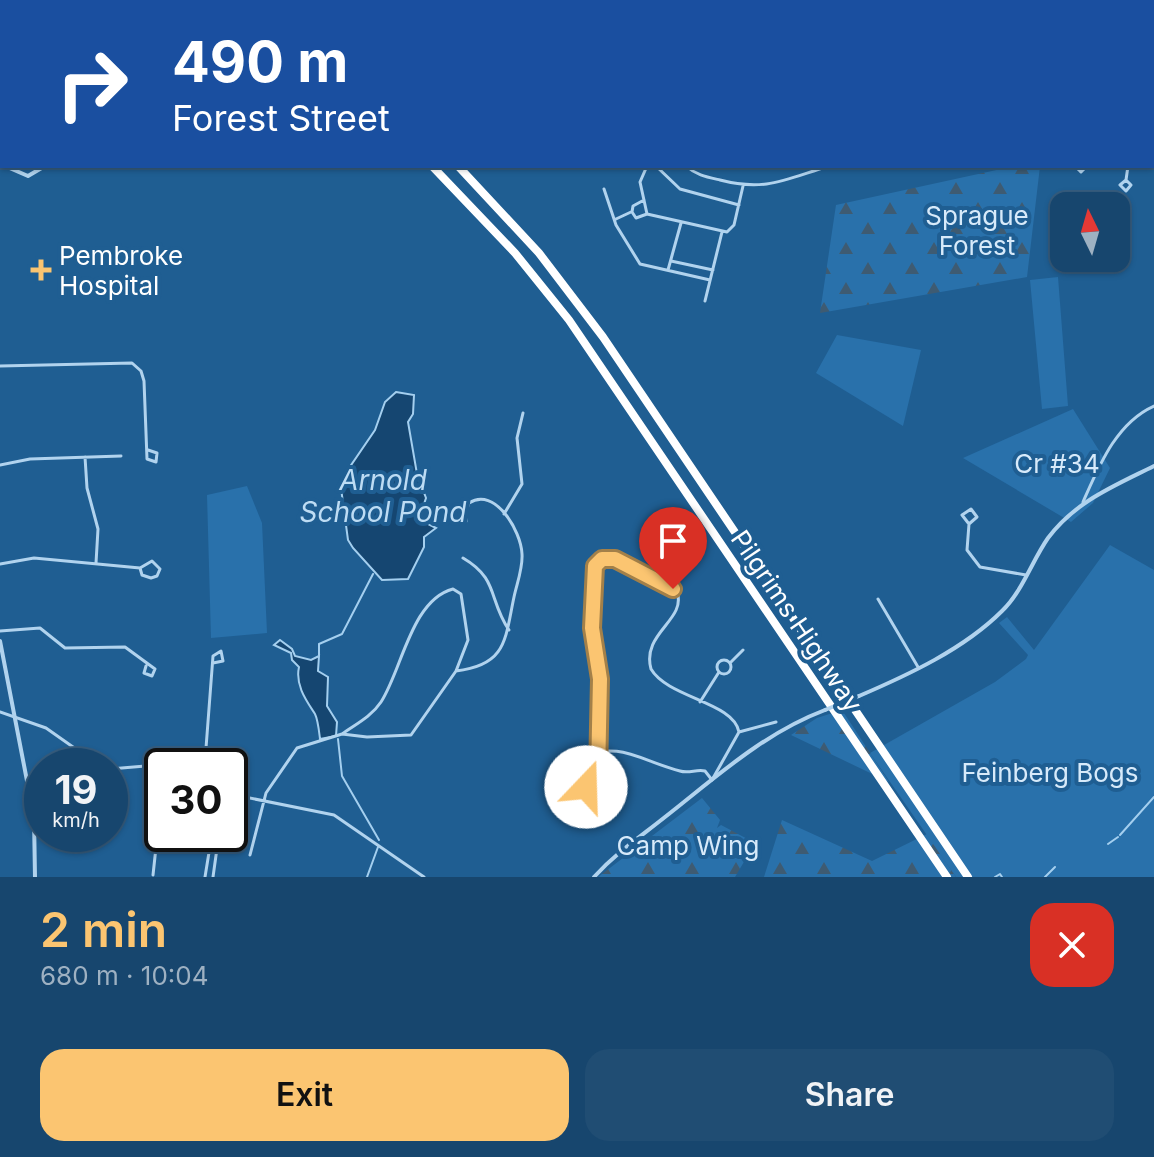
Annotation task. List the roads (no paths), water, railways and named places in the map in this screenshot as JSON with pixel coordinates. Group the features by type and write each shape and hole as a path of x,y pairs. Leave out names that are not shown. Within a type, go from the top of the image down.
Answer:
{"highway":[{"name":"Pilgrims Highway","path":"434,168 515,253 569,320 947,877"},
{"name":"Pilgrims Highway","path":"460,168 511,221 585,311 968,877"}],"street":[{"path":"9,168 24,176 43,168"},
{"path":"646,168 640,182 647,214"},
{"path":"658,168 680,189 739,205"},
{"path":"689,168 697,174 743,186 775,184 823,168"},
{"path":"1126,180 1128,168"},
{"path":"632,212 641,218 647,214 722,232 731,231 743,186"},
{"path":"604,189 633,256 640,264 710,280"},
{"path":"632,212 633,206 644,200"},
{"path":"616,219 632,212"},
{"path":"668,270 681,222"},
{"path":"705,301 722,232"},
{"path":"671,261 713,270"},
{"path":"0,366 132,363 144,378 148,450"},
{"path":"594,877 634,838 775,734 918,667 970,637 997,616 1066,519 1083,502 1117,436 1135,418 1154,406"},
{"path":"504,514 522,484 517,438 523,413"},
{"path":"0,465 30,459 121,456"},
{"path":"85,457 87,488 97,527 96,563"},
{"path":"1083,502 1154,466"},
{"path":"456,671 489,662 500,650 509,630 522,555 496,502 477,499 467,506 466,521"},
{"path":"969,524 967,550 980,567 1026,575"},
{"path":"0,564 28,558 140,568"},
{"path":"463,558 486,574 499,616 509,630"},
{"path":"598,775 586,783 588,792 593,795 604,788 598,775 600,679 592,623 594,570 600,560 615,559 677,592 678,607 651,645 650,666 660,681 732,719 739,732"},
{"path":"152,561 160,569 157,576 151,578 142,575 140,568 152,561"},
{"path":"250,855 262,803 275,775 297,748 342,734 368,717 382,700 427,604 453,589 461,594 468,636 456,671 411,735 363,737 342,734"},
{"path":"878,599 918,667"},
{"path":"0,631 40,628 65,648 125,647 146,666"},
{"path":"0,641 34,817 35,877"},
{"path":"719,672 728,673 730,663 743,650"},
{"path":"700,702 719,672 719,661 730,663"},
{"path":"206,748 213,663"},
{"path":"0,712 46,728 74,748"},
{"path":"712,780 739,732 776,722"},
{"path":"576,757 598,750 636,753 684,772 702,770 710,774 712,780"},
{"path":"248,799 334,815 424,877"},
{"path":"153,875 155,852"},
{"path":"205,877 209,852"},
{"path":"213,877 216,852"}],"water":[{"name":"Arnold School Pond","path":"396,392 414,395 413,414 408,422 417,474 426,498 420,516 436,528 424,537 424,547 408,579 382,580 348,540 341,488 343,477 375,430 385,402"},
{"path":"280,640 292,649 295,656 311,660 319,656 318,671 328,677 327,706 337,722 336,736 320,739 316,716 300,686 299,667 292,660 291,653 274,645"}],"waterway":[{"path":"319,655 319,644 342,634 373,574"},
{"path":"338,739 342,776 379,840"},
{"path":"1120,835 1154,797"},
{"path":"1108,844 1118,837"},
{"path":"367,877 378,847"},
{"path":"1045,877 1055,867"},
{"path":"995,877 1000,874 1002,877"}],"place":[{"name":"Pembroke Hospital","path":"41,270"}],"park label":[{"name":"Sprague Forest","path":"977,230"},
{"name":"Cr #34","path":"1057,463"},
{"name":"Feinberg Bogs","path":"1050,772"},
{"name":"Camp Wing","path":"688,845"}]}
